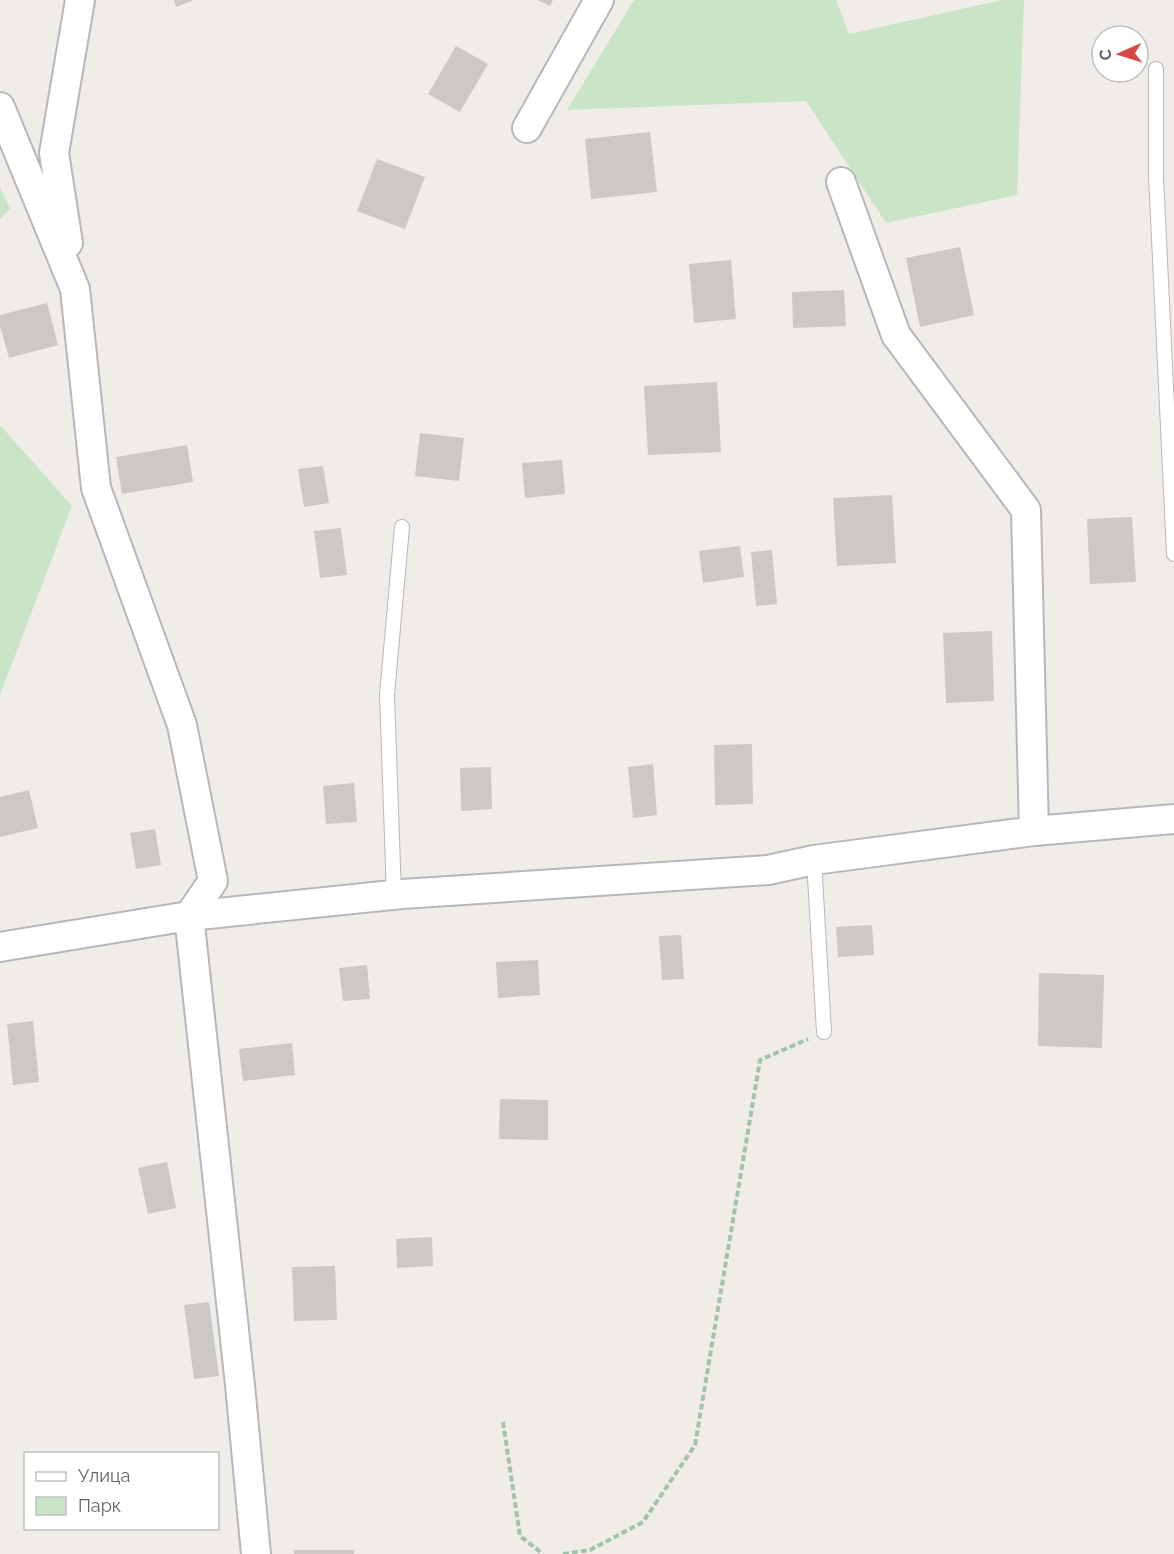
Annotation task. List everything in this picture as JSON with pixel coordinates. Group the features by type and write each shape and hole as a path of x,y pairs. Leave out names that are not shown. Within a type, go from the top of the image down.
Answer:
{"street":[{"path":"80,0 54,153 75,289 96,488 182,725 213,881 189,916 256,1554"},
{"path":"527,128 599,0"},
{"path":"0,107 75,289"},
{"path":"841,182 896,335 1026,510 1034,831"},
{"path":"0,947 189,916 394,895 768,870 814,860 1034,831 1174,819"}],"lane":[{"path":"1156,69 1156,176 1174,554"},
{"path":"394,895 387,695 402,527"},
{"path":"814,860 824,1032"}],"path":[{"path":"563,1554 590,1550 644,1522 695,1445 760,1060 824,1032"},
{"path":"503,1422 520,1536 543,1554"}],"green space":[{"path":"634,0 836,0 849,34 1002,0 1024,0 1017,195 886,223 806,101 567,110"},
{"path":"0,187 10,209 0,219"},
{"path":"0,425 72,506 0,695"}],"building":[{"path":"174,0 194,0 176,7"},
{"path":"537,0 553,0 550,6"},
{"path":"456,46 488,64 460,112 428,94"},
{"path":"650,132 657,192 591,199 585,139"},
{"path":"377,159 425,177 405,229 357,211"},
{"path":"960,247 974,315 920,327 906,258"},
{"path":"731,260 736,319 694,323 689,264"},
{"path":"844,290 846,326 793,328 792,292"},
{"path":"47,303 58,345 9,358 0,326 0,315"},
{"path":"717,382 721,452 648,455 644,386"},
{"path":"420,433 464,438 459,481 415,476"},
{"path":"187,445 193,482 122,494 116,457"},
{"path":"562,460 565,494 525,498 522,463"},
{"path":"323,466 329,503 304,507 298,469"},
{"path":"892,495 896,563 837,566 833,498"},
{"path":"1132,517 1136,582 1090,584 1087,519"},
{"path":"341,528 347,575 320,578 314,531"},
{"path":"740,546 744,577 703,583 699,551"},
{"path":"772,550 777,604 756,606 751,552"},
{"path":"992,631 994,701 946,703 943,633"},
{"path":"752,744 753,804 715,805 714,745"},
{"path":"653,764 657,815 633,818 628,767"},
{"path":"491,767 492,809 461,811 460,768"},
{"path":"354,783 357,822 326,824 323,786"},
{"path":"29,790 38,828 0,837 0,797"},
{"path":"155,829 161,865 136,869 130,833"},
{"path":"872,925 874,955 838,957 836,927"},
{"path":"681,935 684,979 662,980 659,936"},
{"path":"538,960 540,995 498,998 496,962"},
{"path":"367,965 370,999 343,1001 339,968"},
{"path":"1039,973 1104,975 1102,1048 1038,1046"},
{"path":"33,1021 39,1082 13,1085 7,1024"},
{"path":"292,1043 295,1075 243,1081 239,1049"},
{"path":"500,1099 548,1100 548,1140 499,1139"},
{"path":"167,1162 176,1208 148,1214 138,1168"},
{"path":"432,1237 433,1266 397,1268 396,1239"},
{"path":"335,1266 337,1320 294,1321 292,1267"},
{"path":"209,1302 219,1376 194,1379 184,1305"},
{"path":"294,1550 354,1550 354,1554 294,1554"}]}
